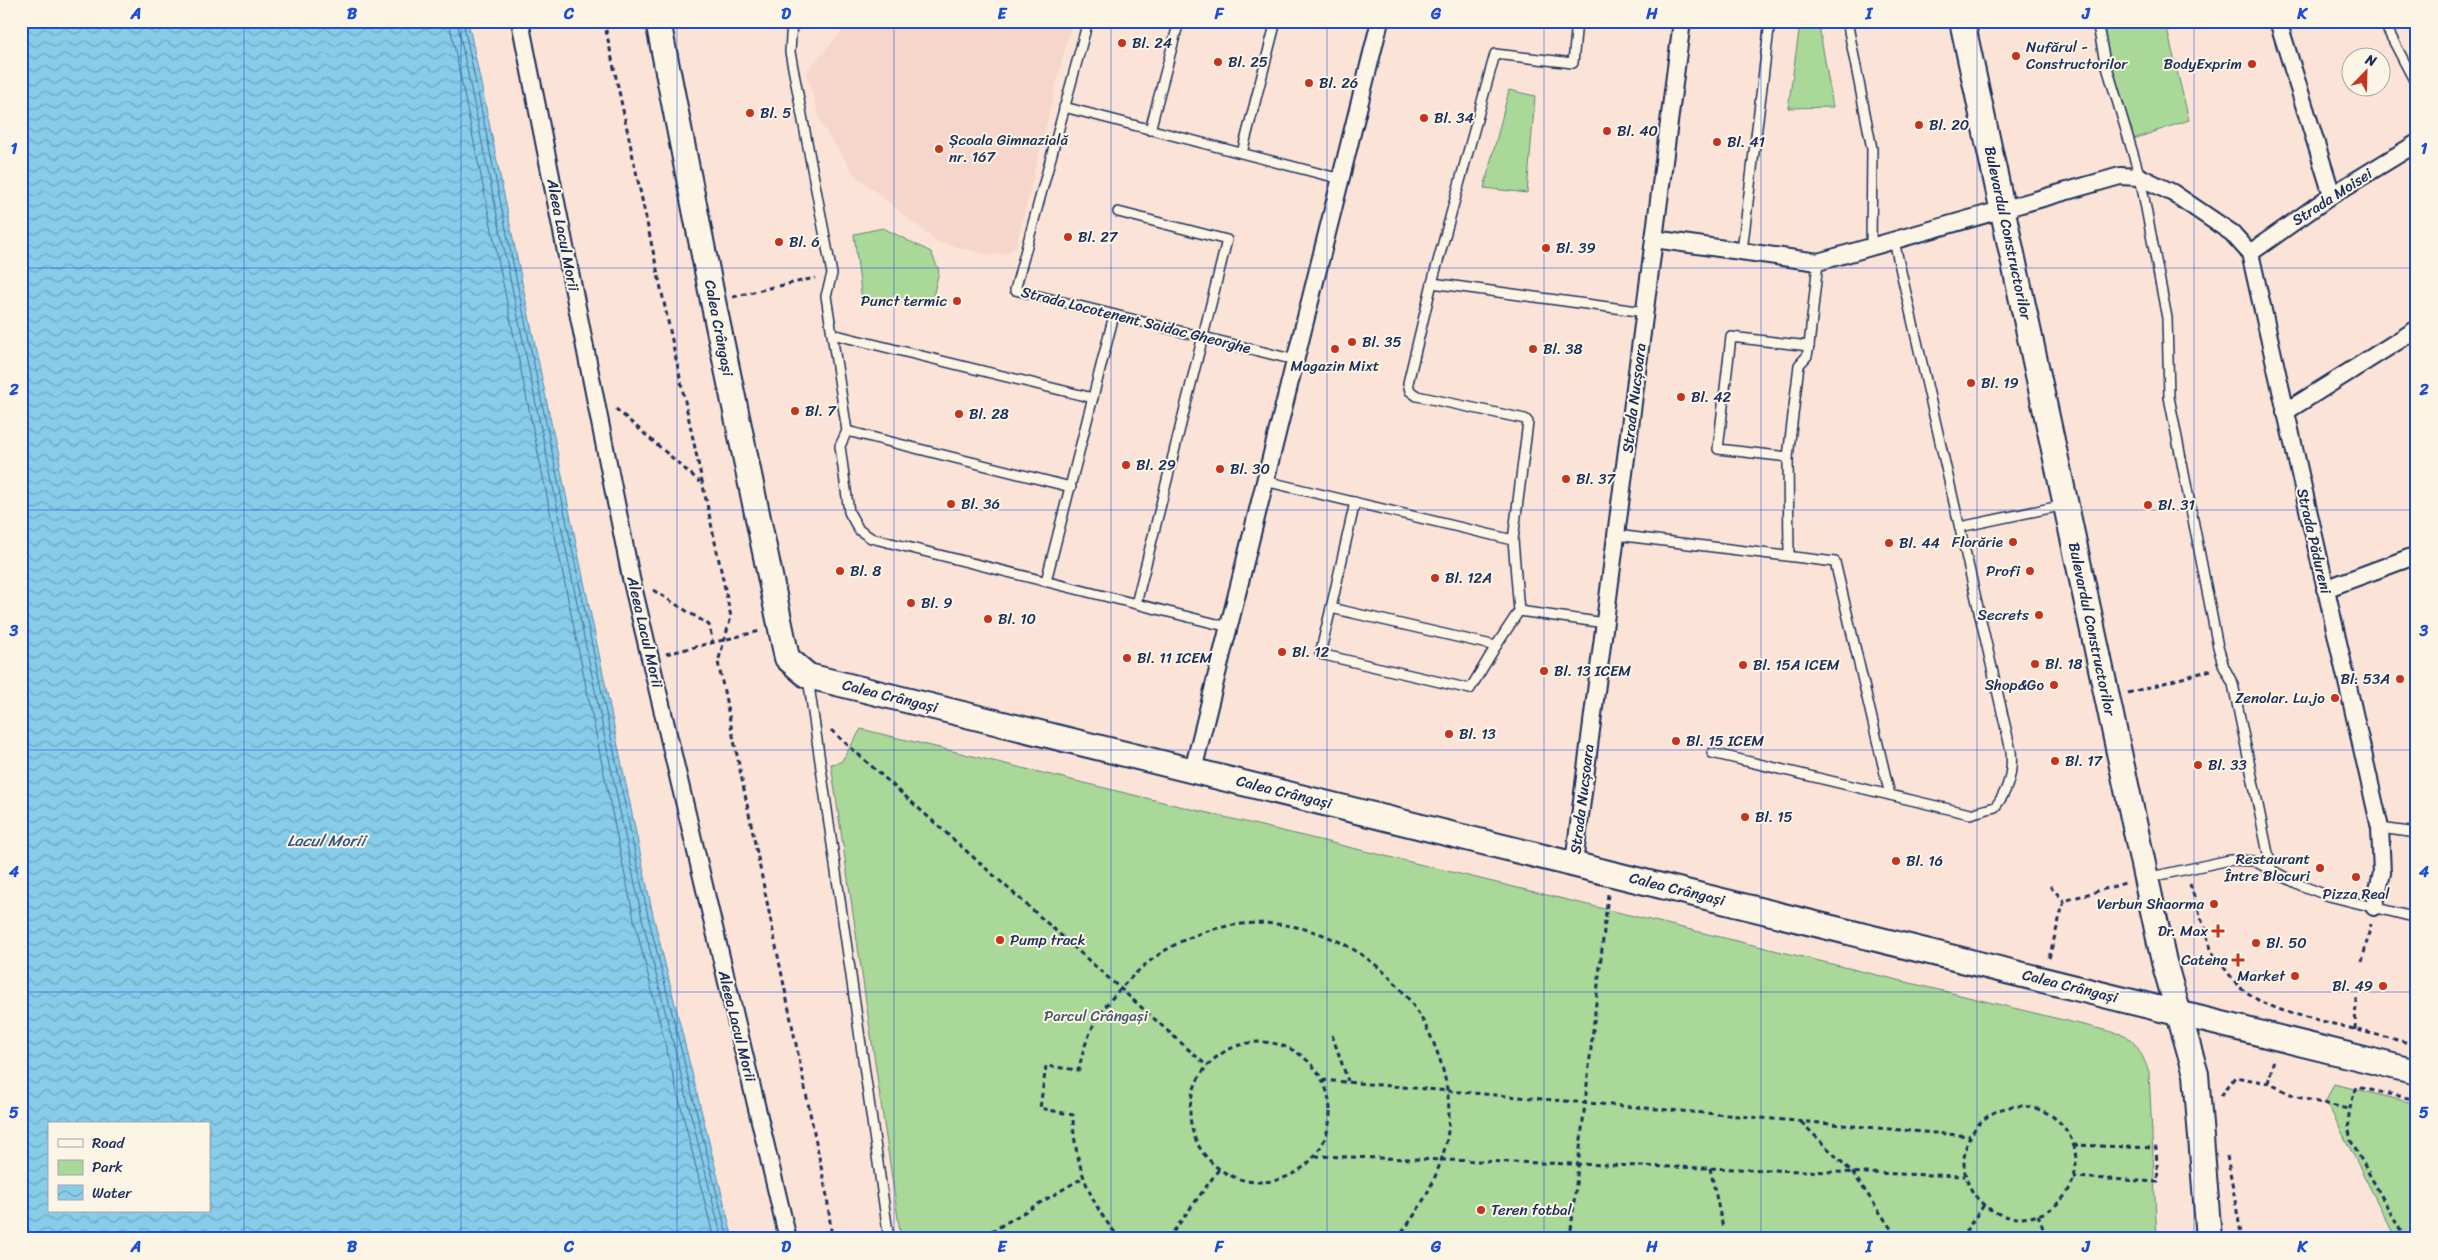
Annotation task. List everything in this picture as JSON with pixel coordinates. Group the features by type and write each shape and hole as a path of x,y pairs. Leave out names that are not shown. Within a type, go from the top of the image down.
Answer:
{"street":[{"name":"Aleea Lacul Morii","path":"520,21 631,578 788,1239"},
{"name":"Calea Crângași","path":"658,21 786,658 808,676 2417,1072"},
{"path":"1193,770 1380,21"},
{"name":"Strada Nucșoara","path":"1574,864 1682,21"},
{"name":"Bulevardul Constructorilor","path":"1962,21 2145,878 2164,962 2196,1074 2209,1239"},
{"path":"2278,21 2332,194"},
{"name":"Strada Moisei","path":"2250,253 2332,194 2417,143"},
{"path":"1654,239 1818,262 2120,176 2140,177 2173,193 2232,233 2250,253"},
{"name":"Strada Pădureni","path":"2250,253 2380,828 2382,873 2374,907"},
{"path":"2285,412 2417,329"},
{"path":"2325,589 2417,555"}],"lane":[{"path":"792,21 790,52 832,274 826,296 847,431 840,446 848,512 854,525 864,535 1229,627"},
{"name":"Strada Locotenent Saidac Gheorghe","path":"1088,21 1015,290 1295,360"},
{"path":"1150,130 1179,21"},
{"path":"1242,154 1276,21"},
{"path":"1355,502 1320,654 1470,690 1519,611 1513,540 1528,424 1527,420 1417,396 1408,387 1432,284 1494,54 1573,63 1577,21"},
{"path":"1742,251 1770,21"},
{"path":"1847,21 1872,149 1871,247"},
{"path":"2097,21 2104,57 2140,177 2167,318 2169,397 2205,584 2224,667 2234,684 2271,868"},
{"path":"2383,21 2417,86"},
{"path":"1064,107 1340,179"},
{"path":"1118,212 1227,240 1136,604"},
{"path":"1712,753 1970,814 1995,807 2002,798 2011,776 2011,751 1894,241"},
{"path":"1789,556 1788,457 1799,365 1807,356 1809,346 1818,262"},
{"path":"1432,284 1645,312"},
{"path":"1046,581 1114,314"},
{"path":"832,334 1093,398"},
{"path":"1788,457 1718,449 1732,337 1809,346"},
{"path":"847,431 1070,487"},
{"path":"1265,481 1513,540"},
{"path":"1960,527 2066,504"},
{"path":"1616,534 1835,562 1890,795"},
{"path":"1331,608 1496,646"},
{"path":"1519,611 1605,623"},
{"path":"808,676 889,1239"},
{"path":"2380,828 2417,833"},
{"path":"2145,878 2242,860 2254,861 2271,868 2300,885 2329,896 2417,918"}],"path":[{"path":"604,21 731,617 726,640 718,662 827,1196 832,1239"},
{"path":"779,286 832,274"},
{"path":"713,301 773,287"},
{"path":"595,391 701,482"},
{"path":"631,578 709,625 713,643"},
{"path":"651,657 780,626"},
{"path":"2107,697 2224,667"},
{"path":"813,713 1207,1066"},
{"path":"2186,869 2212,952 2239,987 2261,1002 2286,1012 2417,1045"},
{"path":"1570,1239 1610,873"},
{"path":"2064,901 2145,878"},
{"path":"2050,886 2064,901"},
{"path":"2043,979 2064,901"},
{"path":"2362,962 2374,907"},
{"path":"1122,1239 1099,1211 1084,1177 1073,1139 1073,1115 1040,1108 1046,1066 1079,1070 1083,1046 1094,1023 1120,988 1162,952 1205,932 1256,923 1282,924 1314,932 1338,941 1360,953 1400,986 1416,1006 1428,1028 1443,1069 1447,1091 1448,1123 1442,1159 1419,1207 1397,1239"},
{"path":"2350,1055 2355,1030 2356,998"},
{"path":"1332,1035 1348,1081"},
{"path":"1265,1042 1288,1048 1301,1056 1308,1061 1322,1080 1329,1099 1329,1119 1325,1138 1315,1156 1299,1170 1280,1179 1259,1182 1238,1178 1219,1169 1205,1155 1195,1138 1190,1118 1190,1100 1196,1083 1207,1066 1220,1054 1242,1044 1265,1042"},
{"path":"2220,1099 2222,1092 2235,1077 2268,1083 2297,1097 2348,1109"},
{"path":"1322,1080 1970,1136"},
{"path":"2405,1239 2351,1141 2348,1126 2348,1109 2357,1087 2417,1100"},
{"path":"2024,1106 2040,1110 2055,1118 2066,1130 2073,1145 2076,1161 2074,1177 2066,1194 2054,1207 2038,1216 2010,1218 1997,1214 1984,1205 1970,1188 1965,1176 1963,1162 1970,1136 1980,1123 1992,1113 2008,1107 2024,1106"},
{"path":"1800,1121 1853,1173 1898,1239"},
{"path":"2073,1145 2156,1148 2158,1182 2074,1177"},
{"path":"2225,1146 2242,1239"},
{"path":"1315,1156 1965,1176"},
{"path":"1710,1168 1723,1228"},
{"path":"1168,1239 1219,1169"},
{"path":"965,1239 994,1230 1084,1177"},
{"path":"1960,1239 1984,1205"},
{"path":"2038,1216 2047,1239"}],"shaded area":[{"name":"Școala Gimnazială nr. 167","path":"851,21 1072,21 1016,246 1009,253 989,255 937,242 855,175 821,124 806,72"}],"green space":[{"path":"2097,21 2165,21 2189,120 2128,141"},
{"path":"1800,25 1819,26 1833,107 1788,108"},
{"path":"1509,90 1535,96 1527,193 1484,188"},
{"path":"883,228 931,252 939,271 932,301 862,301 854,234"},
{"name":"Parcul Crângași","path":"861,729 2125,1035 2137,1047 2149,1072 2157,1239 901,1239 831,764 841,762"},
{"path":"2334,1084 2417,1104 2417,1239 2396,1239 2326,1101"}],"water":[{"name":"Lacul Morii","path":"21,21 468,21 653,915 733,1239 21,1239"}],"place":[{"name":"Bl. 24","path":"1122,43"},
{"name":"Nufărul - Constructorilor","path":"2016,56"},
{"name":"Bl. 25","path":"1218,62"},
{"name":"BodyExprim","path":"2252,64"},
{"name":"Bl. 26","path":"1309,83"},
{"name":"Bl. 5","path":"750,113"},
{"name":"Bl. 34","path":"1424,118"},
{"name":"Bl. 20","path":"1919,125"},
{"name":"Bl. 40","path":"1607,131"},
{"name":"Bl. 41","path":"1717,142"},
{"name":"Școala Gimnazială nr. 167","path":"939,149"},
{"name":"Bl. 27","path":"1068,237"},
{"name":"Bl. 6","path":"779,242"},
{"name":"Bl. 39","path":"1546,248"},
{"name":"Punct termic","path":"957,301"},
{"name":"Bl. 35","path":"1352,342"},
{"name":"Magazin Mixt","path":"1335,349"},
{"name":"Bl. 38","path":"1533,349"},
{"name":"Bl. 19","path":"1971,383"},
{"name":"Bl. 42","path":"1681,397"},
{"name":"Bl. 7","path":"795,411"},
{"name":"Bl. 28","path":"959,414"},
{"name":"Bl. 29","path":"1126,465"},
{"name":"Bl. 30","path":"1220,469"},
{"name":"Bl. 37","path":"1566,479"},
{"name":"Bl. 36","path":"951,504"},
{"name":"Bl. 31","path":"2148,505"},
{"name":"Florărie","path":"2013,542"},
{"name":"Bl. 44","path":"1889,543"},
{"name":"Bl. 8","path":"840,571"},
{"name":"Profi","path":"2030,571"},
{"name":"Bl. 12A","path":"1435,578"},
{"name":"Bl. 9","path":"911,603"},
{"name":"Secrets","path":"2039,615"},
{"name":"Bl. 10","path":"988,619"},
{"name":"Bl. 12","path":"1282,652"},
{"name":"Bl. 11 ICEM","path":"1127,658"},
{"name":"Bl. 18","path":"2035,664"},
{"name":"Bl. 15A ICEM","path":"1743,665"},
{"name":"Bl. 13 ICEM","path":"1544,671"},
{"name":"Bl. 53A","path":"2400,679"},
{"name":"Shop&Go","path":"2054,685"},
{"name":"Zenolar. Lu.jo","path":"2335,698"},
{"name":"Bl. 13","path":"1449,734"},
{"name":"Bl. 15 ICEM","path":"1676,741"},
{"name":"Bl. 17","path":"2055,761"},
{"name":"Bl. 33","path":"2198,765"},
{"name":"Bl. 15","path":"1745,817"},
{"name":"Bl. 16","path":"1896,861"},
{"name":"Restaurant Între Blocuri","path":"2320,868"},
{"name":"Pizza Real","path":"2356,877"},
{"name":"Verbun Shaorma","path":"2214,904"},
{"name":"Dr. Max","path":"2218,931"},
{"name":"Pump track","path":"1000,940"},
{"name":"Bl. 50","path":"2256,943"},
{"name":"Catena","path":"2238,960"},
{"name":"Market","path":"2295,976"},
{"name":"Bl. 49","path":"2383,986"},
{"name":"Teren fotbal","path":"1481,1210"}]}
